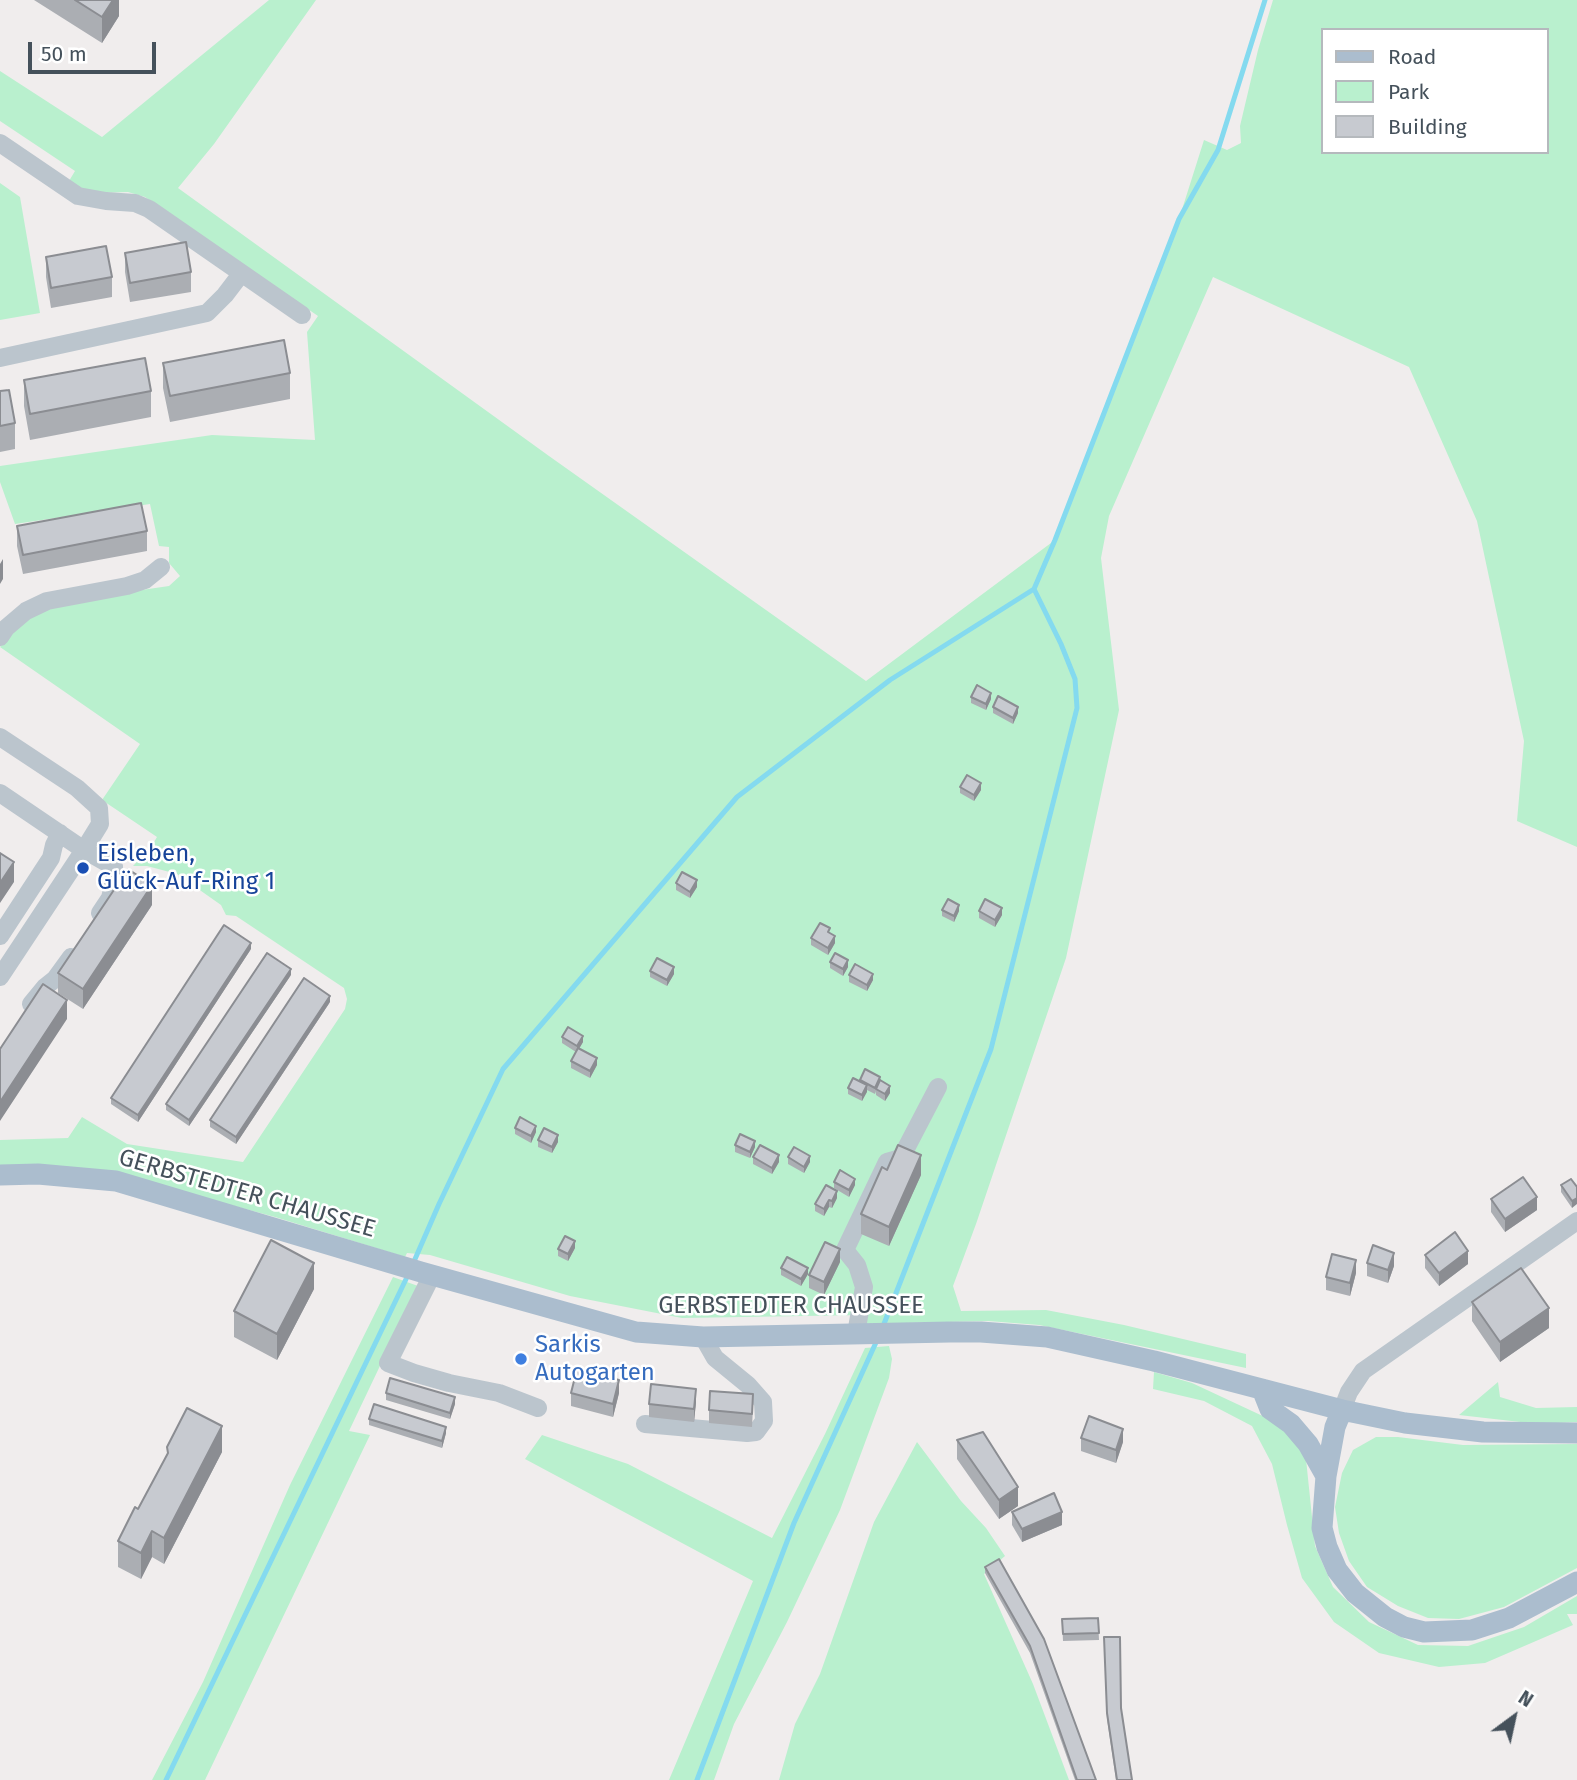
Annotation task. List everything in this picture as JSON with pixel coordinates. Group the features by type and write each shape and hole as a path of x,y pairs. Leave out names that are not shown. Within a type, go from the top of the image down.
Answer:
{"main road":[{"name":"GERBSTEDTER CHAUSSEE","path":"0,1175 38,1174 116,1181 636,1332 703,1337 981,1332 1047,1337 1405,1423 1483,1432 1577,1433"},
{"path":"1262,1389 1270,1409 1291,1424 1308,1444 1326,1476"},
{"path":"1342,1410 1335,1427 1326,1476 1322,1528 1337,1570 1355,1593 1385,1617 1404,1627 1423,1632 1472,1630 1509,1618 1577,1582"}],"street":[{"path":"2,148 78,196 135,203 149,209 302,315"},
{"path":"0,358 207,313 241,274"},
{"path":"0,637 6,628 26,611 47,601 136,583 161,568"},
{"path":"0,737 77,788 99,808 100,824 0,977"},
{"path":"0,793 114,867 110,898 93,924"},
{"path":"0,936 51,858 60,833"},
{"path":"18,1023 38,995 62,970 80,943"},
{"path":"873,1334 857,1265 845,1250 887,1162 901,1157 938,1087"},
{"path":"1342,1410 1349,1392 1363,1371 1577,1221"},
{"path":"427,1273 388,1363 449,1383 499,1394 538,1408"},
{"path":"645,1424 747,1433 756,1432 764,1421 763,1402 748,1385 715,1358 703,1337"}],"green space":[{"path":"269,0 316,0 214,144 178,188 866,681 1055,540 1179,219 1204,140 1227,150 1241,143 1240,126 1273,0 1577,0 1577,847 1517,821 1524,741 1477,521 1409,367 1213,277 1109,516 1101,558 1119,710 1066,958 953,1286 961,1311 1046,1310 1124,1325 1246,1354 1246,1368 1039,1325 988,1321 865,1324 864,1315 682,1318 570,1296 430,1255 407,1253 405,1257 275,1217 123,1176 0,1168 0,1140 68,1138 82,1117 127,1144 243,1162 345,1009 347,999 344,988 236,916 226,915 221,905 177,874 147,866 133,866 157,837 102,800 140,744 0,647 20,624 38,611 66,601 169,586 180,576 169,563 169,547 159,546 150,504 15,524 0,482 0,466 212,435 315,440 307,332 318,316 145,197 128,192 84,192 69,181 75,171 0,121 0,71 102,137"},
{"path":"0,183 20,197 40,313 0,320"},
{"path":"393,1277 418,1286 349,1431 370,1435 205,1780 152,1780 203,1682 290,1485"},
{"path":"889,1346 892,1359 889,1378 840,1510 787,1622 734,1724 714,1780 669,1780 753,1581 525,1459 542,1435 628,1464 772,1538 865,1348"},
{"path":"1154,1372 1192,1383 1267,1418 1289,1432 1306,1459 1315,1546 1333,1587 1369,1622 1418,1645 1468,1646 1524,1627 1577,1596 1577,1614 1567,1614 1573,1625 1485,1663 1439,1667 1379,1653 1334,1622 1302,1578 1272,1464 1252,1426 1204,1401 1153,1389"},
{"path":"1498,1382 1500,1397 1536,1408 1577,1407 1577,1422 1538,1424 1459,1415"},
{"path":"1376,1437 1463,1445 1577,1444 1577,1568 1504,1607 1459,1619 1428,1618 1398,1606 1367,1587 1349,1561 1339,1533 1335,1507 1342,1473 1353,1450"},
{"path":"917,1442 1005,1556 984,1574 1033,1684 1069,1780 779,1780 795,1724 820,1674 874,1522"}],"building":[{"path":"75,0 113,0 102,17"},
{"path":"186,242 191,272 130,283 125,253"},
{"path":"106,246 112,277 51,288 46,257"},
{"path":"284,340 290,373 170,396 163,363"},
{"path":"145,358 151,391 30,414 24,380"},
{"path":"9,390 15,423 0,426 0,391"},
{"path":"141,503 147,531 23,555 17,526"},
{"path":"977,685 991,693 986,704 971,697"},
{"path":"998,696 1018,707 1013,718 993,707"},
{"path":"967,775 981,783 974,795 960,787"},
{"path":"0,853 14,862 0,883"},
{"path":"128,869 152,885 83,989 58,973"},
{"path":"682,872 697,880 690,892 676,883"},
{"path":"948,899 959,905 954,916 942,910"},
{"path":"985,899 1002,908 995,920 979,911"},
{"path":"820,923 830,928 828,932 835,936 828,948 811,938"},
{"path":"224,925 251,943 138,1115 111,1098"},
{"path":"267,953 291,969 189,1120 166,1104"},
{"path":"835,953 848,960 843,969 830,962"},
{"path":"657,958 674,967 667,980 650,971"},
{"path":"855,964 873,974 867,985 849,975"},
{"path":"304,978 330,996 236,1137 210,1120"},
{"path":"43,984 67,1000 0,1102 0,1049"},
{"path":"568,1027 583,1036 577,1046 562,1037"},
{"path":"578,1048 597,1058 590,1071 571,1061"},
{"path":"865,1069 880,1077 875,1088 860,1080"},
{"path":"853,1078 867,1085 862,1095 848,1088"},
{"path":"880,1080 890,1086 885,1094 876,1089"},
{"path":"520,1117 536,1126 531,1136 515,1128"},
{"path":"544,1128 558,1135 552,1147 538,1140"},
{"path":"740,1134 755,1141 750,1152 735,1145"},
{"path":"760,1145 779,1155 772,1168 753,1157"},
{"path":"898,1145 921,1155 889,1227 861,1214 882,1167 887,1170"},
{"path":"794,1147 810,1156 804,1167 788,1157"},
{"path":"840,1170 855,1179 849,1190 834,1182"},
{"path":"1523,1177 1537,1197 1505,1219 1491,1199"},
{"path":"1571,1179 1577,1187 1577,1198 1572,1201 1561,1185"},
{"path":"826,1185 837,1191 824,1209 815,1204"},
{"path":"1455,1232 1468,1251 1439,1273 1425,1255"},
{"path":"565,1236 575,1241 568,1254 558,1249"},
{"path":"271,1240 314,1263 277,1334 234,1311"},
{"path":"825,1242 840,1249 824,1282 809,1275"},
{"path":"1373,1245 1394,1253 1388,1270 1367,1263"},
{"path":"1332,1254 1356,1260 1350,1283 1326,1277"},
{"path":"787,1257 808,1268 801,1279 781,1268"},
{"path":"1521,1268 1549,1308 1500,1342 1472,1302"},
{"path":"577,1369 619,1380 613,1404 571,1393"},
{"path":"390,1378 455,1397 450,1413 386,1393"},
{"path":"651,1384 696,1389 694,1409 649,1404"},
{"path":"710,1391 753,1394 752,1414 709,1410"},
{"path":"374,1404 446,1427 442,1441 369,1419"},
{"path":"187,1408 222,1426 164,1538 152,1531 141,1553 118,1541 168,1453 167,1447"},
{"path":"1089,1416 1123,1429 1116,1450 1081,1438"},
{"path":"983,1432 1018,1487 999,1500 957,1440"},
{"path":"1054,1493 1062,1512 1022,1529 1012,1512"},
{"path":"999,1559 1044,1639 1096,1780 1077,1780 1030,1646 985,1567"},
{"path":"1098,1618 1099,1633 1063,1634 1062,1619"},
{"path":"1104,1637 1120,1637 1121,1708 1132,1780 1117,1780 1107,1713"}],"waterway":[{"path":"882,1329 991,1049 1077,708 1075,679 1034,589 1179,219 1218,150 1265,0"},
{"path":"412,1266 503,1069 737,797 890,680 1034,589"},
{"path":"166,1780 408,1275"},
{"path":"697,1780 794,1523 878,1338"}],"place":[{"name":"Eisleben, Glück-Auf-Ring 1","path":"83,868"},
{"name":"Sarkis Autogarten","path":"521,1359"}]}
